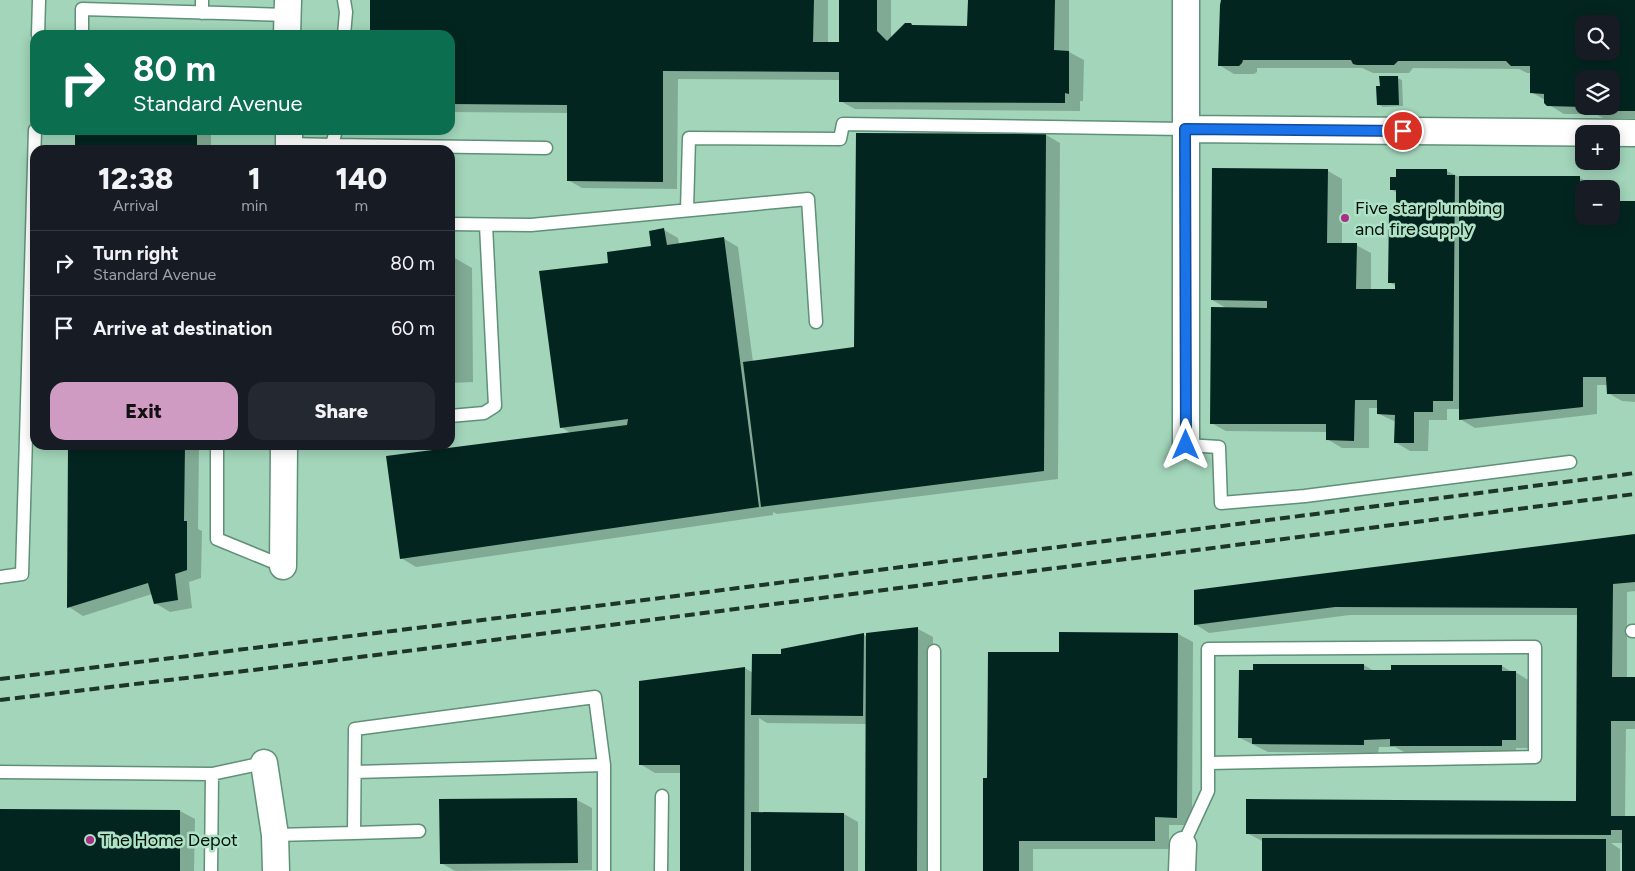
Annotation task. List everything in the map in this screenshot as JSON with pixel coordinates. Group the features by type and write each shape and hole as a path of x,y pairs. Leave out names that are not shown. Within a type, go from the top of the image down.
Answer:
{"street":[{"path":"1186,0 1186,445"},
{"path":"1185,129 1635,133"},
{"path":"283,566 284,450"},
{"path":"264,762 275,835 276,871"},
{"path":"1182,871 1183,845"}],"lane":[{"path":"38,30 39,0"},
{"path":"202,0 202,13"},
{"path":"82,30 82,5 287,17"},
{"path":"344,30 345,6"},
{"path":"687,210 689,138 840,139 843,124 1185,129"},
{"path":"332,144 335,135"},
{"path":"289,141 386,145"},
{"path":"455,146 546,148"},
{"path":"455,224 531,225 808,199 816,322"},
{"path":"455,416 484,413 495,406 486,225"},
{"path":"0,578 22,574 30,362"},
{"path":"1186,445 1219,447 1221,503 1305,496 1570,462"},
{"path":"217,450 217,539 283,566"},
{"path":"1183,845 1208,791 1208,763 1208,649 1535,647 1535,757 1208,763"},
{"path":"934,651 934,871"},
{"path":"354,833 355,729 595,697 604,765 604,871"},
{"path":"0,772 212,774 264,762"},
{"path":"354,772 604,765"},
{"path":"211,871 212,774"},
{"path":"662,796 662,871"},
{"path":"275,835 419,831"}],"building":[{"path":"370,0 814,0 813,42 839,42 839,0 877,0 877,31 887,41 905,23 911,23 912,25 967,26 968,0 1055,0 1054,50 1069,51 1069,94 1065,93 1065,103 839,102 839,72 663,71 663,182 567,181 567,105 455,104 455,30 370,30"},
{"path":"1221,0 1635,0 1635,111 1620,111 1620,70 1575,70 1575,107 1547,106 1544,103 1544,94 1530,93 1530,66 1511,66 1506,61 1398,61 1394,65 1357,65 1353,64 1351,60 1243,60 1239,66 1218,66"},
{"path":"1379,76 1398,76 1399,105 1377,105 1376,86 1380,86"},
{"path":"856,133 1046,134 1044,471 761,507 743,362 854,347"},
{"path":"75,135 197,135 197,145 75,145"},
{"path":"1212,168 1328,169 1327,243 1357,243 1356,289 1395,289 1395,283 1388,283 1389,214 1396,214 1396,190 1390,190 1390,177 1396,177 1396,169 1447,169 1447,175 1455,175 1453,401 1433,401 1433,412 1414,412 1414,443 1394,443 1395,415 1377,414 1377,400 1355,400 1354,441 1326,440 1326,424 1210,424 1211,307 1267,308 1267,301 1211,300"},
{"path":"1459,176 1580,176 1580,180 1575,180 1575,225 1620,225 1620,201 1635,201 1635,394 1607,394 1606,377 1583,377 1583,407 1459,420"},
{"path":"664,228 667,245 724,237 759,507 400,559 386,456 433,450 455,450 455,447 627,425 628,419 560,428 539,271 608,263 607,252 651,246 649,231"},
{"path":"68,450 185,450 184,521 187,521 187,570 175,574 178,600 154,604 148,583 67,608"},
{"path":"1635,534 1635,582 1613,584 1612,677 1635,677 1635,721 1611,721 1611,816 1635,816 1635,871 1622,871 1622,830 1611,830 1611,835 1246,834 1246,799 1576,801 1577,608 1335,607 1194,625 1194,590"},
{"path":"918,627 917,871 865,871 866,633"},
{"path":"1059,632 1178,633 1177,818 1155,817 1155,841 1019,841 1019,871 983,871 983,778 987,778 988,652 1059,652"},
{"path":"864,633 863,716 751,715 752,654 781,654 781,649"},
{"path":"1253,664 1364,664 1364,670 1391,670 1391,665 1502,665 1502,671 1516,671 1516,740 1502,740 1502,746 1390,746 1390,739 1364,740 1364,745 1252,744 1252,738 1238,738 1239,670 1253,670"},
{"path":"745,667 744,871 680,871 680,765 639,765 639,681"},
{"path":"577,798 578,863 440,864 439,799"},
{"name":"The Home Depot","path":"0,809 180,810 180,871 0,871"},
{"path":"751,812 844,813 844,871 751,871"},
{"path":"1262,838 1606,839 1606,871 1262,871"}],"railway":[{"path":"0,679 629,602 1635,473"},
{"path":"0,700 321,662 1635,494"}],"place":[{"name":"Five star plumbing and fire supply","path":"1345,218"},
{"name":"The Home Depot","path":"90,840"}],"route":[{"path":"1186,445 1185,129 1403,131"}]}
